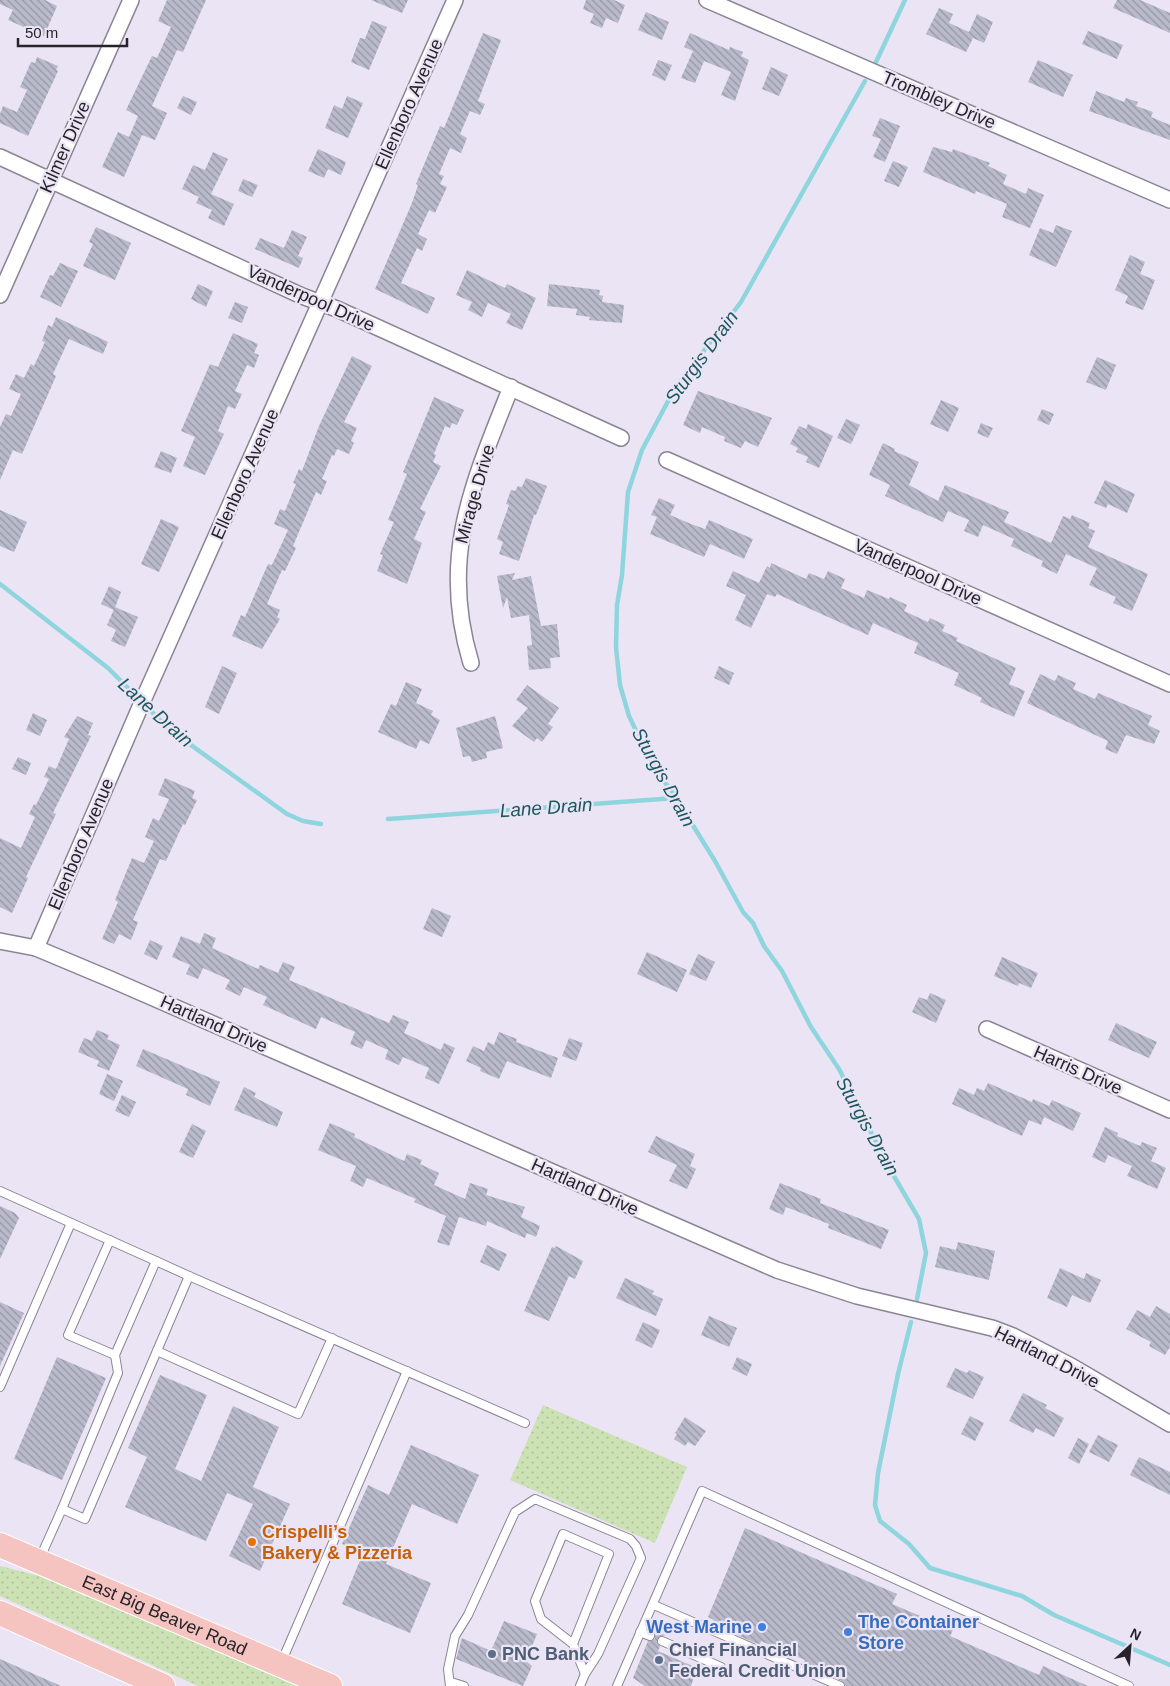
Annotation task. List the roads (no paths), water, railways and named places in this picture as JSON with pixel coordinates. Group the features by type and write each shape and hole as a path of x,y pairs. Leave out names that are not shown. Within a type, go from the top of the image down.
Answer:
{"main road":[{"name":"East Big Beaver Road","path":"0,1545 330,1686"},
{"path":"0,1613 162,1686"}],"street":[{"name":"Kilmer Drive","path":"0,295 131,0"},
{"name":"Ellenboro Avenue","path":"36,948 144,698 322,303 455,0"},
{"name":"Trombley Drive","path":"707,0 1170,200"},
{"name":"Vanderpool Drive","path":"0,157 621,438"},
{"name":"Mirage Drive","path":"471,663 461,632 456,590 461,536 472,491 511,387"},
{"name":"Vanderpool Drive","path":"667,460 1170,684"},
{"name":"Hartland Drive","path":"0,941 36,948 777,1270 857,1296 983,1326 1013,1336 1072,1366 1170,1424"},
{"name":"Harris Drive","path":"987,1029 1170,1110"}],"lane":[{"path":"0,1191 525,1423"},
{"path":"0,1386 71,1223"},
{"path":"110,1240 68,1335 115,1355"},
{"path":"38,1562 118,1373 115,1355 156,1261"},
{"path":"62,1509 85,1519 189,1276"},
{"path":"157,1351 298,1414 332,1338"},
{"path":"280,1665 407,1371"},
{"path":"617,1686 640,1632 654,1605 702,1491 1129,1686"},
{"path":"464,1686 451,1684 448,1669 455,1636 468,1615 514,1512 536,1499 630,1539 636,1546 641,1558 598,1654 585,1674 580,1686"},
{"path":"573,1644 609,1554 563,1534 535,1600 541,1619 573,1644 585,1674"},
{"path":"654,1605 840,1686"},
{"path":"640,1632 650,1636"},
{"path":"662,1641 721,1667"}],"waterway":[{"name":"Sturgis Drain","path":"876,62 905,0"},
{"name":"Sturgis Drain","path":"865,81 741,302 674,390 642,450 628,492 622,575 617,605 616,647 620,685 629,716 659,775 671,790 715,861 743,912 753,923 764,946 782,971 811,1027 839,1069 888,1166 919,1219 926,1253 917,1299"},
{"name":"Lane Drain","path":"0,584 108,668 139,699"},
{"name":"Lane Drain","path":"145,705 170,730 287,814 303,821 321,824"},
{"name":"Lane Drain","path":"388,819 675,798"},
{"name":"Sturgis Drain","path":"911,1322 898,1374 878,1473 875,1505 880,1521 909,1544 930,1568 1022,1596 1054,1615 1170,1665"}],"place":[{"name":"Crispelli’s Bakery & Pizzeria","path":"252,1542"},
{"name":"West Marine","path":"762,1627"},
{"name":"The Container Store","path":"848,1632"},
{"name":"PNC Bank","path":"492,1654"},
{"name":"Chief Financial Federal Credit Union","path":"659,1660"}]}
